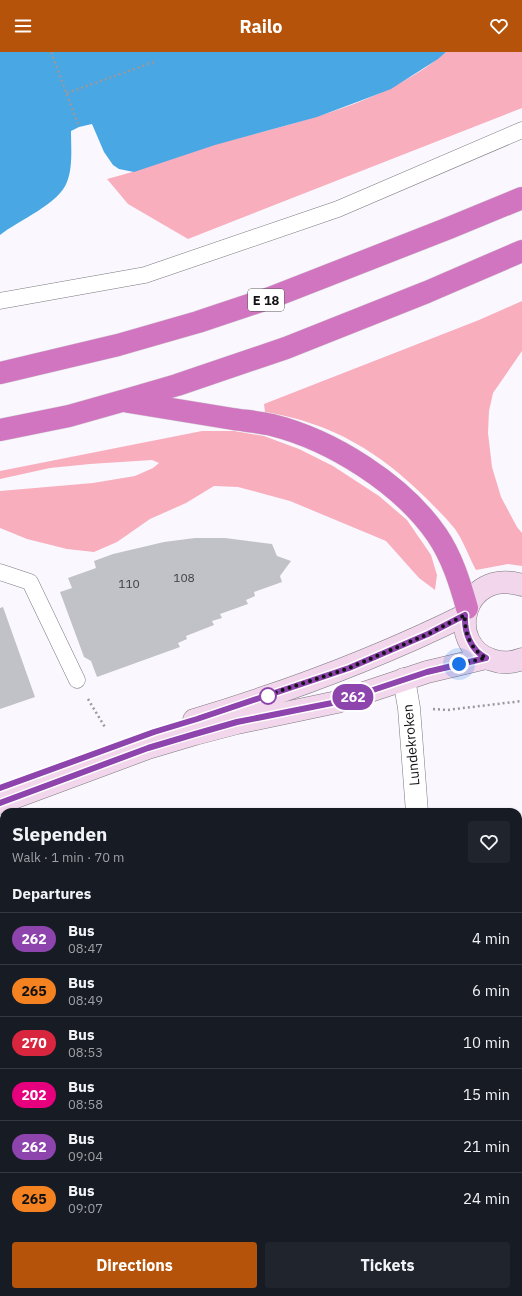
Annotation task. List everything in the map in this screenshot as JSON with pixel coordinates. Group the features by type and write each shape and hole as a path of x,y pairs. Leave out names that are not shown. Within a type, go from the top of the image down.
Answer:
{"highway":[{"name":"E 18","path":"0,373 118,345 226,313 356,265 522,198"},
{"path":"0,430 69,416 122,401 177,385 286,348 426,292 522,251"},
{"path":"122,401 271,425 312,438 345,455 376,475 400,494 424,518 438,536 458,579 466,612"}],"main road":[{"path":"522,585 511,582 498,582 485,587 474,596 466,612 465,622 471,645 480,655 500,663 514,662 522,659"},
{"path":"0,788 154,732 349,668 428,634 466,612"},
{"path":"0,803 168,742 237,722 337,702 404,679 446,667 486,658"}],"street":[{"name":"Lundekroken","path":"404,679 409,708 417,808"}],"lane":[{"path":"0,301 145,275 338,209 522,130"},
{"path":"0,572 30,582 77,680"}],"path":[{"path":"51,52 79,127"},
{"path":"67,93 154,62"},
{"path":"77,680 106,729"},
{"path":"427,709 447,710 522,701"}],"shaded area":[{"path":"446,52 522,52 522,108 188,239 128,204 107,179 217,144 337,110 394,86 421,71"},
{"path":"522,301 522,351 493,393 489,411 488,433 492,467 501,497 517,527 522,533 522,566 508,564 476,570 461,538 455,529 428,500 392,468 354,442 333,432 289,417 265,412 264,404 479,320"},
{"path":"202,431 234,431 264,436 299,449 333,466 379,496 407,520 431,555 437,575 435,590 419,578 386,541 290,501 238,487 214,486 186,503 150,519 117,542 94,552 67,549 27,539 0,528 0,491 93,483 135,476 153,468 159,463 152,460 50,468 0,479 0,471"}],"water":[{"path":"0,52 446,52 438,59 391,89 365,99 317,117 215,145 134,172 119,169 113,165 104,152 92,124 79,127 71,131 70,170 63,190 38,211 0,235"}],"building":[{"path":"195,538 225,538 272,544 277,556 291,561 280,576 282,582 254,592 255,596 246,600 248,604 220,614 222,618 212,621 214,625 186,636 187,639 178,643 180,647 97,677 91,661 84,657 60,592 72,588 68,578 96,568 94,561 113,554 164,542"},
{"path":"3,607 35,697 0,709 0,608"}],"bus line":[{"name":"262","path":"0,788 154,732 349,668 428,634 465,615 465,622 471,645 480,655 486,658 427,672 337,702 237,722 148,748 0,803"}],"route":[{"path":"268,696 265,696 349,668 428,634 465,615 465,622 471,645 480,655 486,658 459,664"}]}
